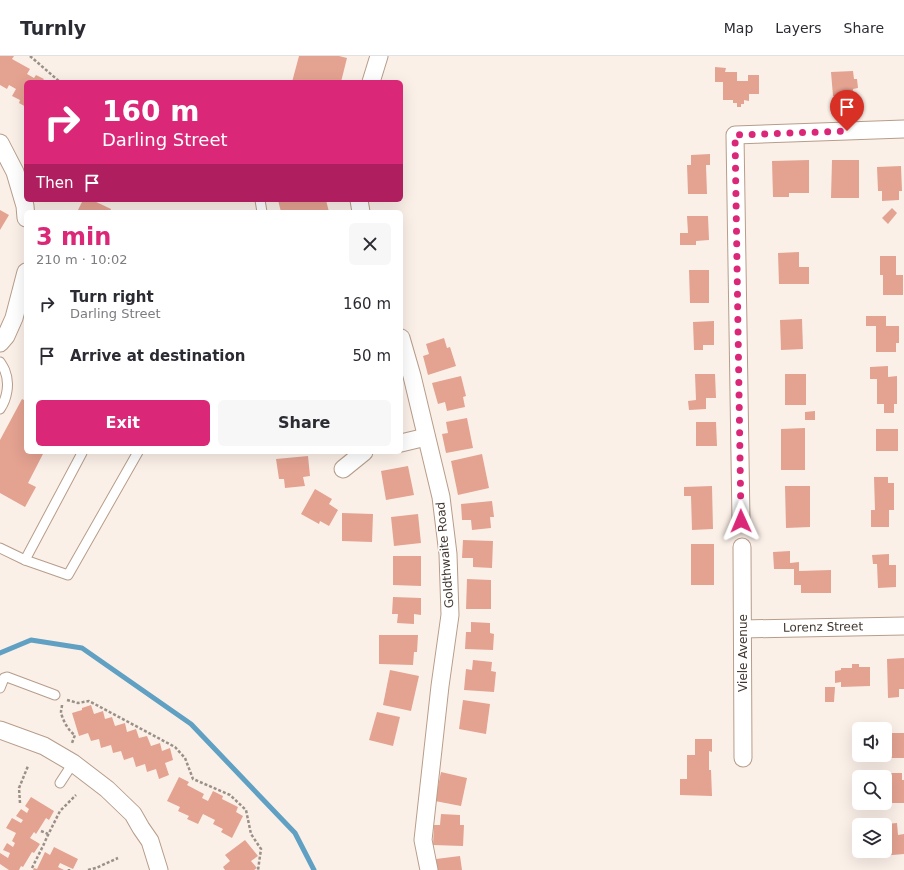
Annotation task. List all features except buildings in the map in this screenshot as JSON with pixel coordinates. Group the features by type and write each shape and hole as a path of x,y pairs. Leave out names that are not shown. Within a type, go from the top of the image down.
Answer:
{"street":[{"path":"372,80 379,56"},
{"path":"741,521 735,135 904,129"},
{"path":"0,143 15,172 25,210"},
{"path":"0,343 6,336 14,318 24,280"},
{"name":"Goldthwaite Road","path":"403,345 441,497 448,554 450,615 440,686 423,840 429,870"},
{"path":"403,443 426,437"},
{"path":"343,469 362,454"},
{"name":"Viele Avenue","path":"742,547 743,758"},
{"name":"Lorenz Street","path":"743,629 904,626"},
{"path":"0,730 44,746 73,762 107,789 133,814 150,841 159,870"}],"lane":[{"path":"0,362 5,371 8,388 0,409"},
{"path":"25,560 81,454"},
{"path":"0,548 25,560 68,575 137,454"},
{"path":"0,688 4,678 7,676 55,695"},
{"path":"60,783 73,762"}],"path":[{"path":"30,56 58,80"},
{"path":"72,743 75,735 71,733 66,725 61,712 64,698 68,701 78,703 89,701 175,747 185,758 193,779 230,795 246,810 251,834 261,849 258,870"},
{"path":"20,803 19,788 28,766"},
{"path":"32,868 60,811 76,796"},
{"path":"41,831 48,834"},
{"path":"88,870 118,858"}],"waterway":[{"path":"0,653 31,640 82,648 191,724 295,833 314,870"}],"route":[{"path":"741,521 735,135 847,131"}]}
